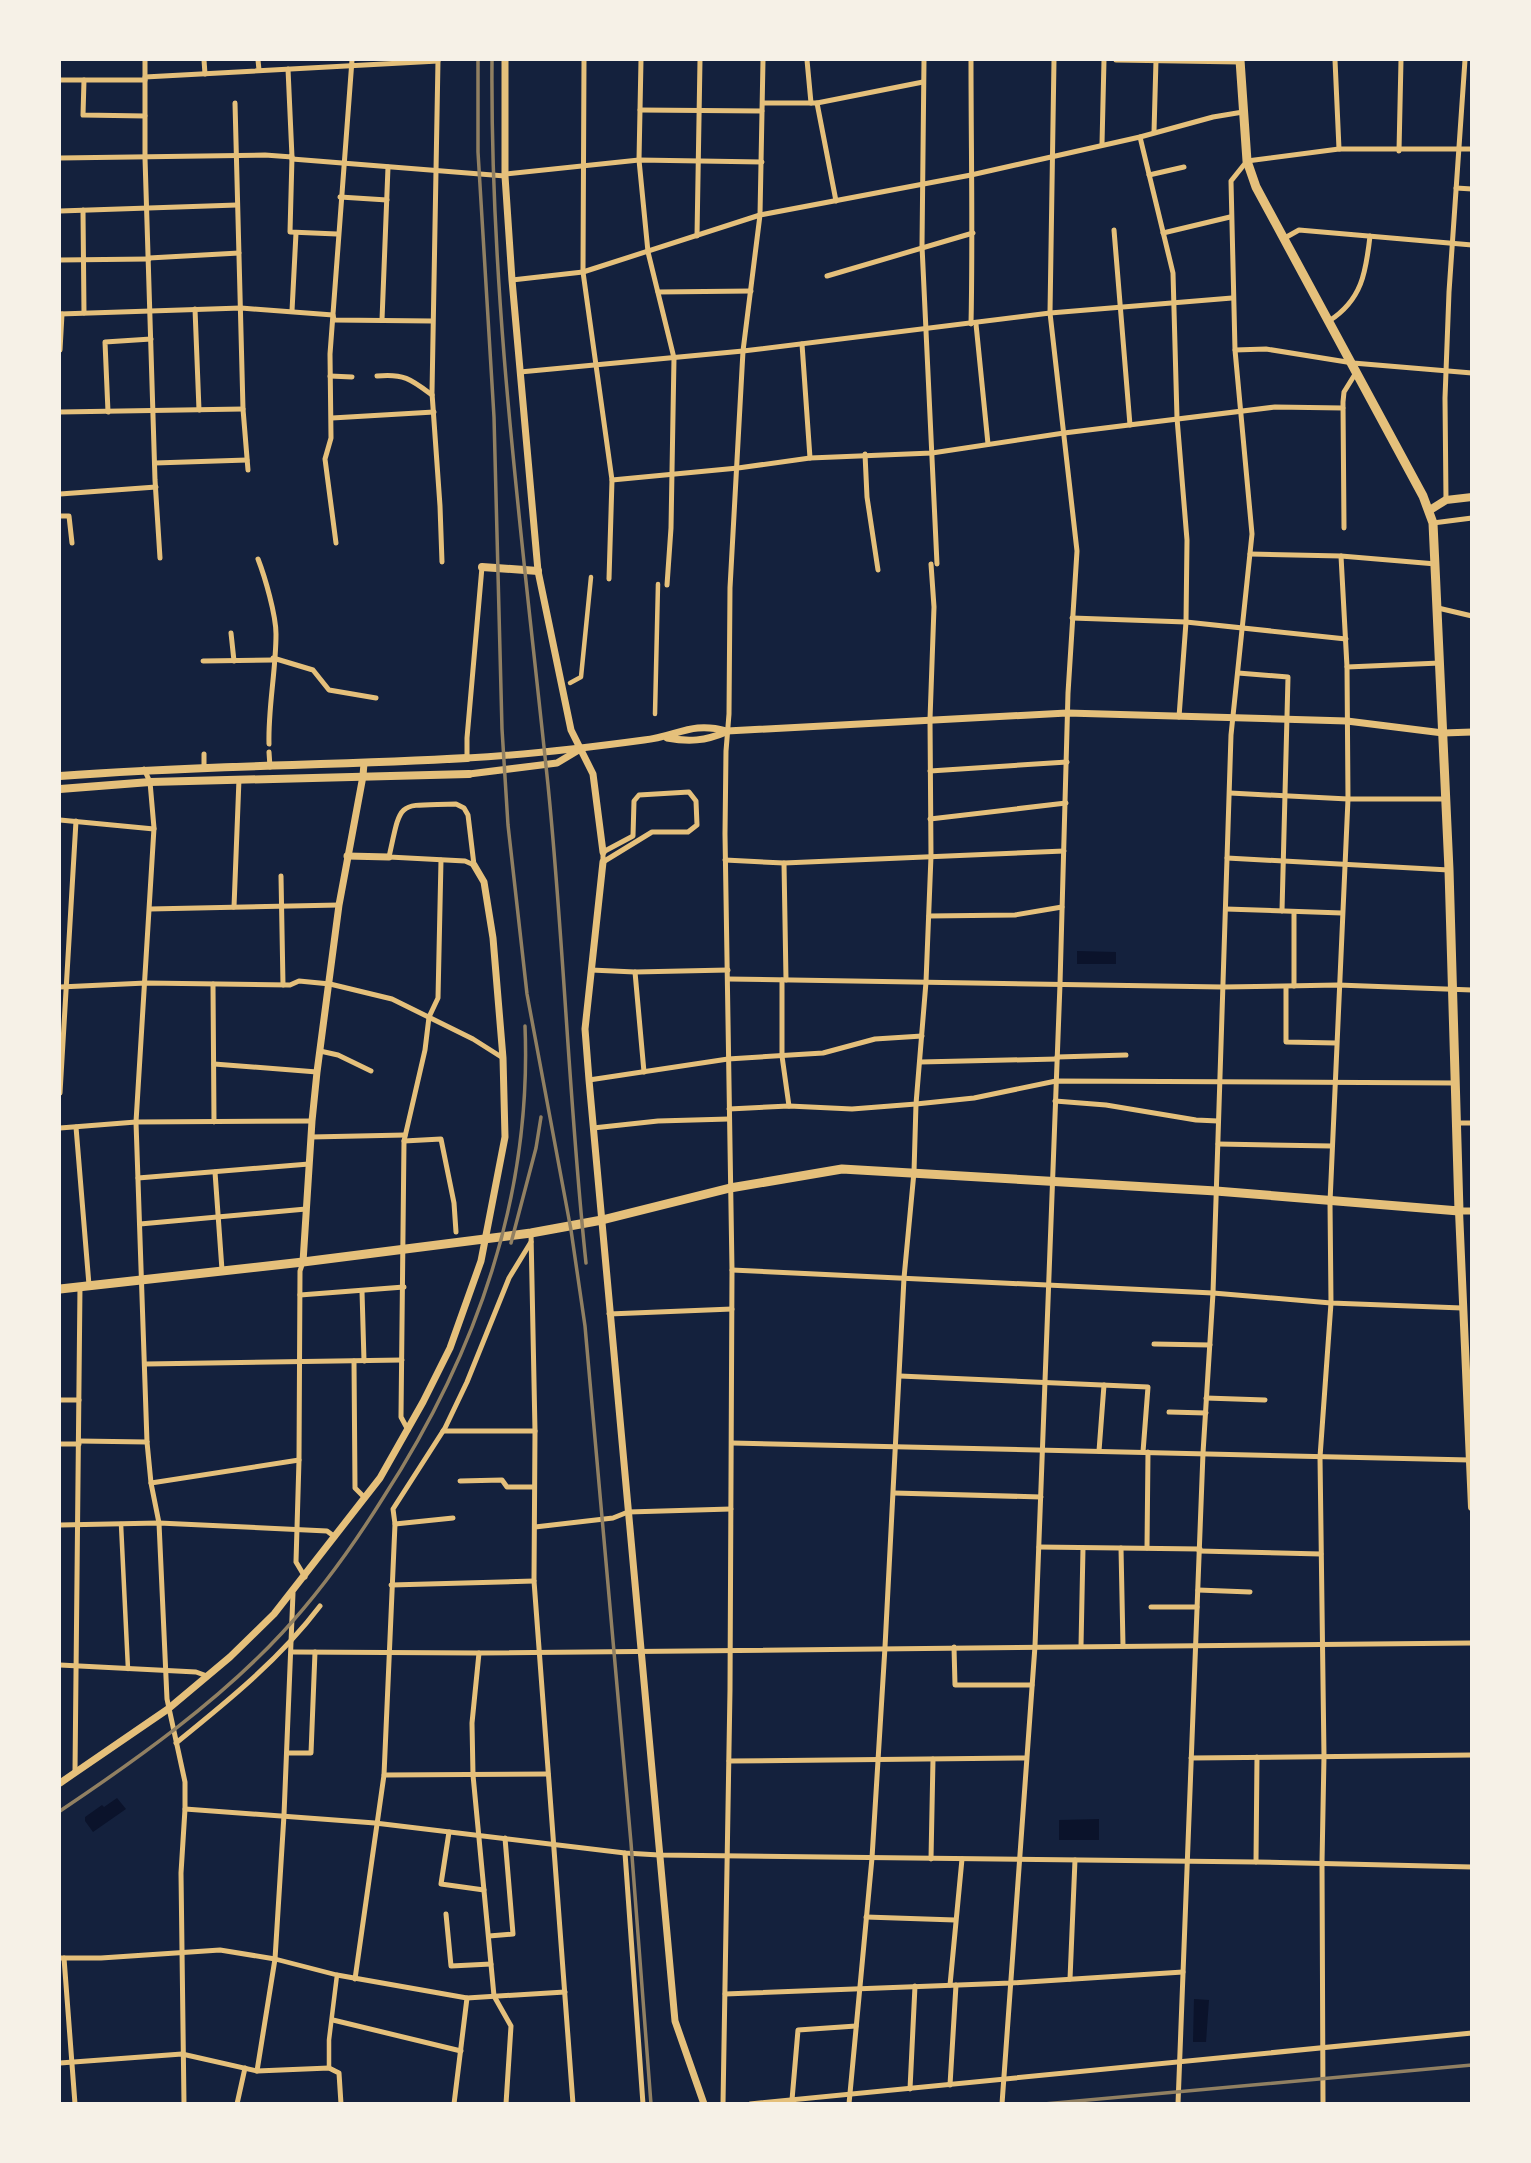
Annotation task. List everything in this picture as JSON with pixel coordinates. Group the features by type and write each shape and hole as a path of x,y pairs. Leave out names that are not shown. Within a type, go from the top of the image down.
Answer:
{"main road":[{"path":"1240,61 1247,161 1256,187 1355,367 1430,510 1433,523 1449,870 1462,1308 1472,1507"},
{"path":"1430,510 1446,500 1472,497"},
{"path":"482,567 538,571"},
{"path":"60,776 144,769 270,767 467,758"},
{"path":"60,789 150,782 469,774"},
{"path":"60,1289 487,1238 531,1237 730,1188 842,1169 1216,1191 1460,1211"}],"street":[{"path":"145,60 145,158 160,558"},
{"path":"204,60 205,74"},
{"path":"258,60 259,71"},
{"path":"312,60 312,67"},
{"path":"60,80 145,79 352,63 438,60 432,395 442,562"},
{"path":"505,60 505,175 538,571 571,730 593,774 603,852 585,1029 675,2021 704,2104"},
{"path":"584,60 583,272 612,480 608,579"},
{"path":"641,60 639,160 648,252 674,358 667,585"},
{"path":"697,236 700,60"},
{"path":"723,2104 732,1443 727,732 730,588 743,351 760,215 763,60"},
{"path":"807,60 836,201"},
{"path":"849,2104 872,1858 886,1647 904,1278 914,1172 929,916 934,564 930,371 925,327 922,246 924,60"},
{"path":"971,60 974,324 988,444"},
{"path":"1002,2104 1035,1646 1060,984 1067,713 1077,551 1050,313 1054,60"},
{"path":"1102,144 1104,60"},
{"path":"1116,60 1240,61"},
{"path":"1154,132 1156,60"},
{"path":"1335,60 1339,149"},
{"path":"1398,150 1401,60"},
{"path":"1446,500 1445,398 1452,244 1465,60"},
{"path":"336,543 326,460 332,418 330,376 337,234 352,63"},
{"path":"288,69 292,158 290,232 337,234"},
{"path":"84,80 83,115 145,116"},
{"path":"762,103 814,103 923,82"},
{"path":"234,103 243,409 248,470"},
{"path":"640,110 762,111"},
{"path":"512,280 583,272 760,215 971,175 1243,112"},
{"path":"1140,137 1173,273 1177,418 1187,540 1186,622 1179,717"},
{"path":"1178,2104 1203,1454 1213,1293 1232,718 1252,534 1235,350 1231,181 1247,161 1339,149 1472,149"},
{"path":"60,158 292,158 435,172 505,175 639,160 762,162"},
{"path":"382,320 388,167"},
{"path":"1149,175 1184,167"},
{"path":"1456,188 1472,189"},
{"path":"340,197 387,200"},
{"path":"60,211 237,205"},
{"path":"83,210 84,313"},
{"path":"1163,233 1230,218"},
{"path":"1114,230 1130,425"},
{"path":"1283,239 1299,230 1472,245"},
{"path":"292,311 296,233"},
{"path":"827,276 922,246 974,233"},
{"path":"1329,321 1344,312 1365,276 1370,236"},
{"path":"60,260 239,253"},
{"path":"658,292 751,291"},
{"path":"520,372 743,351 1050,313 1232,298"},
{"path":"60,350 61,314 241,308 333,315"},
{"path":"195,309 199,410"},
{"path":"333,315 334,320 432,321"},
{"path":"108,412 106,342 151,339"},
{"path":"802,344 810,458"},
{"path":"1235,350 1266,349 1355,367 1472,373"},
{"path":"1344,528 1344,392 1355,367"},
{"path":"377,376 394,374 409,378 432,395"},
{"path":"330,376 352,377"},
{"path":"612,480 810,458 932,453 1064,433 1275,407 1343,408"},
{"path":"60,412 243,409"},
{"path":"332,418 434,412"},
{"path":"865,454 867,498 878,570"},
{"path":"155,463 247,460"},
{"path":"60,494 156,487"},
{"path":"60,516 69,516 72,543"},
{"path":"1433,523 1472,518"},
{"path":"1251,554 1341,556 1436,565"},
{"path":"1323,2104 1324,1756 1320,1457 1331,1303 1330,1202 1348,799 1347,667 1341,556"},
{"path":"258,558 276,631 269,744"},
{"path":"482,567 467,758 580,749 666,737 686,728 708,726 727,732"},
{"path":"570,683 580,677 591,577"},
{"path":"655,714 658,584"},
{"path":"1438,608 1472,615"},
{"path":"1072,618 1186,622 1346,639"},
{"path":"232,633 234,661"},
{"path":"203,661 273,659 313,670 329,690 376,698"},
{"path":"1347,667 1440,663"},
{"path":"1238,673 1288,677 1282,911"},
{"path":"666,737 687,742 709,740 727,732 1067,713 1348,721 1443,733 1472,732"},
{"path":"469,774 557,763 580,749"},
{"path":"269,752 270,767"},
{"path":"204,754 204,768"},
{"path":"930,771 1067,762"},
{"path":"305,1577 296,1562 300,1271 303,1262 317,1073 339,905 364,763"},
{"path":"144,769 150,782 154,829 136,1122 147,1442 159,1523 168,1709 185,1782 181,1873 184,2104"},
{"path":"234,907 239,779"},
{"path":"603,852 633,836 634,801 639,795 689,792 696,801 696,825 688,832 652,832 603,862"},
{"path":"1230,793 1348,799 1446,799"},
{"path":"930,819 1066,803"},
{"path":"60,1783 168,1709 253,1637 293,1593 380,1478 450,1348 472,1289 487,1238 506,1137 503,1058 493,938 484,882 474,865 468,815 464,808 456,804 403,808 397,816 388,857"},
{"path":"60,820 154,829"},
{"path":"60,1093 63,987 76,821"},
{"path":"726,860 784,863 1064,851"},
{"path":"347,856 465,861 474,865"},
{"path":"1227,858 1449,870"},
{"path":"408,1430 401,1417 404,1138 425,1050 429,1017 438,998 441,860"},
{"path":"784,863 782,1056 789,1107"},
{"path":"281,876 283,985"},
{"path":"150,909 339,905"},
{"path":"929,916 1014,915 1062,907"},
{"path":"1226,909 1342,913"},
{"path":"1294,912 1294,986"},
{"path":"592,970 728,970"},
{"path":"635,972 645,1072"},
{"path":"728,979 1223,987 1338,985 1472,990"},
{"path":"63,987 146,983 290,985 299,981 330,984 392,999 473,1039 503,1058"},
{"path":"212,984 214,1122"},
{"path":"1286,986 1286,1042 1336,1043"},
{"path":"589,1080 728,1059 823,1053 874,1039 922,1036"},
{"path":"320,1051 338,1055 371,1072"},
{"path":"920,1062 1126,1055"},
{"path":"214,1064 317,1073"},
{"path":"729,1109 852,1109 916,1104 974,1098 1056,1081 1456,1083"},
{"path":"1055,1101 1106,1105 1196,1120 1218,1121"},
{"path":"593,1128 658,1121 729,1119"},
{"path":"60,1128 136,1122 312,1121"},
{"path":"1457,1123 1472,1123"},
{"path":"75,1772 79,1401 84,1286 76,1127"},
{"path":"311,1137 441,1139 454,1203 456,1232"},
{"path":"1218,1144 1332,1146"},
{"path":"138,1178 309,1164"},
{"path":"215,1172 222,1270"},
{"path":"140,1224 306,1209"},
{"path":"1460,1211 1472,1211"},
{"path":"1460,1211 1472,1218"},
{"path":"531,1237 535,1431 534,1581 573,2104"},
{"path":"355,1979 375,1823 384,1776 395,1524 393,1509 443,1431 467,1382 509,1278 531,1237"},
{"path":"732,1270 1462,1308"},
{"path":"300,1295 404,1287"},
{"path":"362,1291 364,1361"},
{"path":"609,1314 732,1309"},
{"path":"1154,1344 1210,1345"},
{"path":"146,1364 402,1360"},
{"path":"354,1361 355,1488 365,1498"},
{"path":"900,1376 1148,1387 1147,1548"},
{"path":"1099,1451 1104,1385"},
{"path":"1206,1398 1265,1400"},
{"path":"60,1400 79,1401"},
{"path":"1169,1412 1206,1413"},
{"path":"443,1431 535,1431"},
{"path":"60,1444 147,1442"},
{"path":"732,1443 1470,1460"},
{"path":"151,1483 299,1460"},
{"path":"460,1481 502,1480 507,1487 534,1487"},
{"path":"894,1493 1041,1497"},
{"path":"535,1527 613,1518 628,1512 731,1509"},
{"path":"395,1524 453,1518"},
{"path":"60,1525 159,1523 327,1531 335,1537"},
{"path":"121,1524 128,1669"},
{"path":"1039,1547 1321,1554"},
{"path":"1081,1646 1083,1548"},
{"path":"1121,1548 1123,1646"},
{"path":"391,1585 534,1581"},
{"path":"1198,1590 1250,1592"},
{"path":"257,2071 275,1959 293,1593"},
{"path":"176,1743 231,1698 292,1641 320,1606"},
{"path":"1151,1607 1197,1607"},
{"path":"292,1652 479,1653 538,1650 1472,1643"},
{"path":"954,1647 955,1685 1032,1685"},
{"path":"287,1753 311,1753 315,1652"},
{"path":"479,1653 472,1723 473,1775 494,1996 511,2026 506,2104"},
{"path":"60,1665 196,1672 207,1676"},
{"path":"1191,1758 1472,1755"},
{"path":"1256,1862 1257,1757"},
{"path":"729,1761 1026,1758"},
{"path":"931,1858 933,1759"},
{"path":"384,1776 548,1774"},
{"path":"185,1809 375,1823 659,1855 1472,1867"},
{"path":"449,1832 441,1884 484,1890"},
{"path":"489,1936 513,1934 505,1838"},
{"path":"625,1853 643,2104"},
{"path":"950,2085 955,1920 962,1859"},
{"path":"1070,1979 1075,1860"},
{"path":"446,1914 451,1966 491,1964"},
{"path":"866,1917 955,1920"},
{"path":"75,2104 62,1958 220,1950 275,1959 355,1979 467,1998 565,1992"},
{"path":"725,1994 1010,1983 1184,1972"},
{"path":"329,2068 329,2040 337,1975"},
{"path":"909,2089 915,1986"},
{"path":"454,2104 467,1998"},
{"path":"333,2020 461,2052"},
{"path":"60,2022 68,2021"},
{"path":"792,2100 799,2030 856,2026"},
{"path":"750,2104 1472,2034"},
{"path":"60,2063 182,2053 257,2071 329,2068 339,2073 341,2104"},
{"path":"237,2104 245,2068"}],"water":[{"path":"1077,951 1116,952 1116,964 1077,964"},
{"path":"117,1798 126,1809 93,1832 85,1817"},
{"path":"1099,1819 1099,1840 1059,1840 1059,1820"},
{"path":"1194,1999 1209,2000 1206,2042 1193,2042"}],"railway":[{"path":"478,60 478,152 494,417 502,729 508,825 527,994 571,1230 585,1326 631,1843 651,2104"},
{"path":"492,60 496,241 502,332 554,845 586,1263"},
{"path":"60,1811 204,1706 282,1633 348,1551 416,1444 470,1331 491,1273 507,1213 519,1152 525,1090 525,1026"},
{"path":"511,1243 536,1148 541,1117"},
{"path":"1044,2104 1472,2065"}]}
